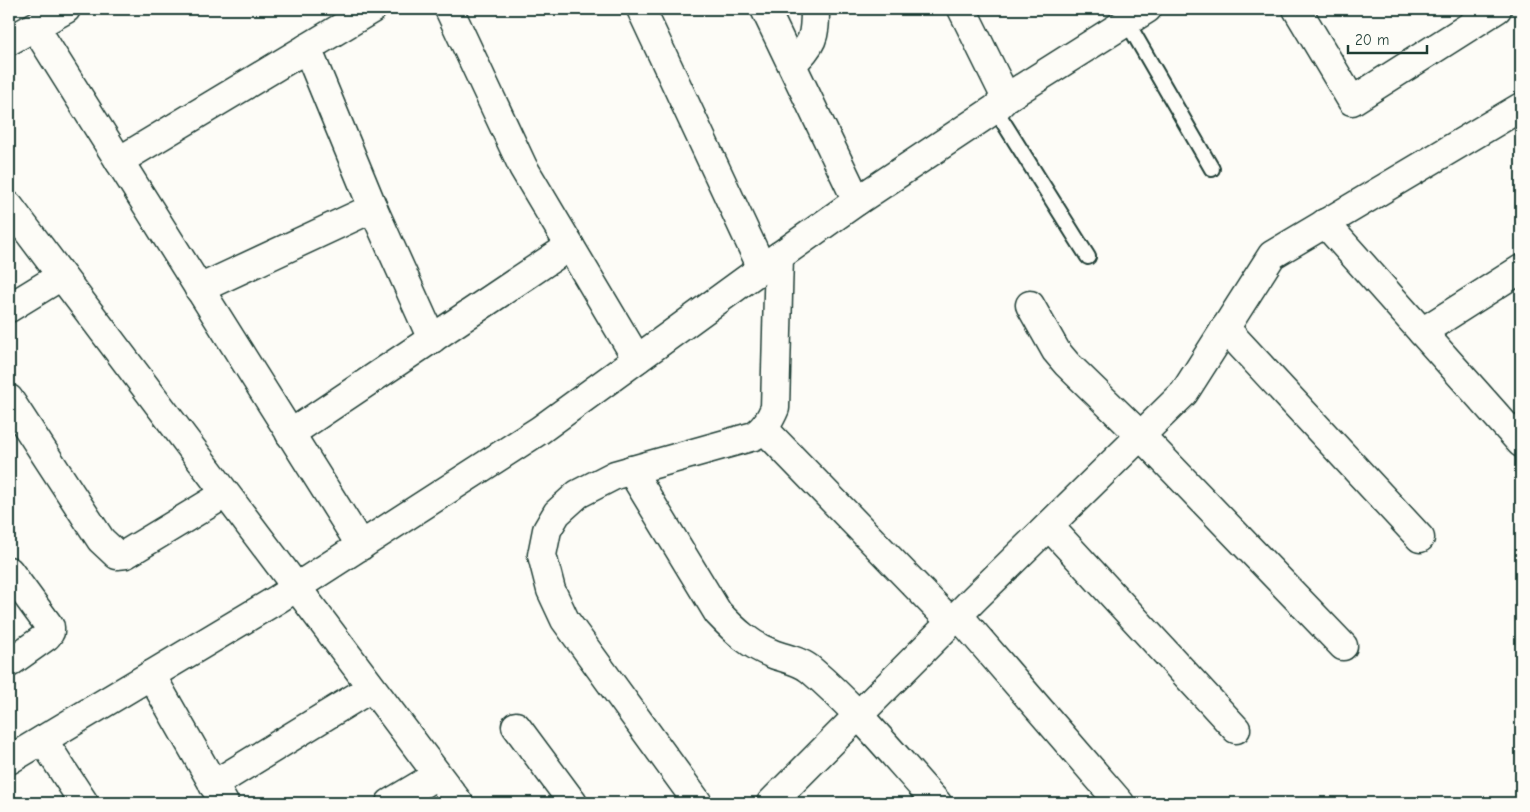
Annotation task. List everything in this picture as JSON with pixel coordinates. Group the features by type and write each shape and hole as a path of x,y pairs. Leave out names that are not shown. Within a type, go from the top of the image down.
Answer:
{"street":[{"path":"9,41 66,9"},
{"path":"119,162 372,9"},
{"path":"449,9 523,167 637,359"},
{"path":"641,9 770,262 775,408 764,429 754,436 615,475 578,494 558,513 547,530 542,555 551,590 565,620 698,803"},
{"path":"764,9 858,201"},
{"path":"792,64 811,42 815,29 815,9"},
{"path":"962,9 1000,103"},
{"path":"1296,9 1352,101 1497,9"},
{"path":"9,760 295,588 540,430 770,262 1000,103 1137,15"},
{"path":"35,26 361,546"},
{"path":"307,48 373,208 432,339"},
{"path":"771,803 1184,393 1272,254 1521,107"},
{"path":"9,206 458,803"},
{"path":"200,289 373,208"},
{"path":"1325,223 1521,443"},
{"path":"290,434 570,246"},
{"path":"1422,332 1521,269"},
{"path":"9,308 61,276"},
{"path":"1030,306 1056,351 1067,364 1141,436 1343,646"},
{"path":"1225,328 1420,538"},
{"path":"9,399 101,540 117,555 126,554 225,494"},
{"path":"764,429 955,619 1120,803"},
{"path":"631,470 718,613 737,633 753,644 799,662 810,669 858,716 938,803"},
{"path":"1049,526 1236,728"},
{"path":"9,574 50,627 50,632 47,636 9,663"},
{"path":"150,675 218,794 371,688"},
{"path":"516,726 573,803"},
{"path":"43,740 84,803"},
{"path":"390,803 437,775"}],"lane":[{"path":"1137,15 1212,169"},
{"path":"1000,103 1088,258"}]}
